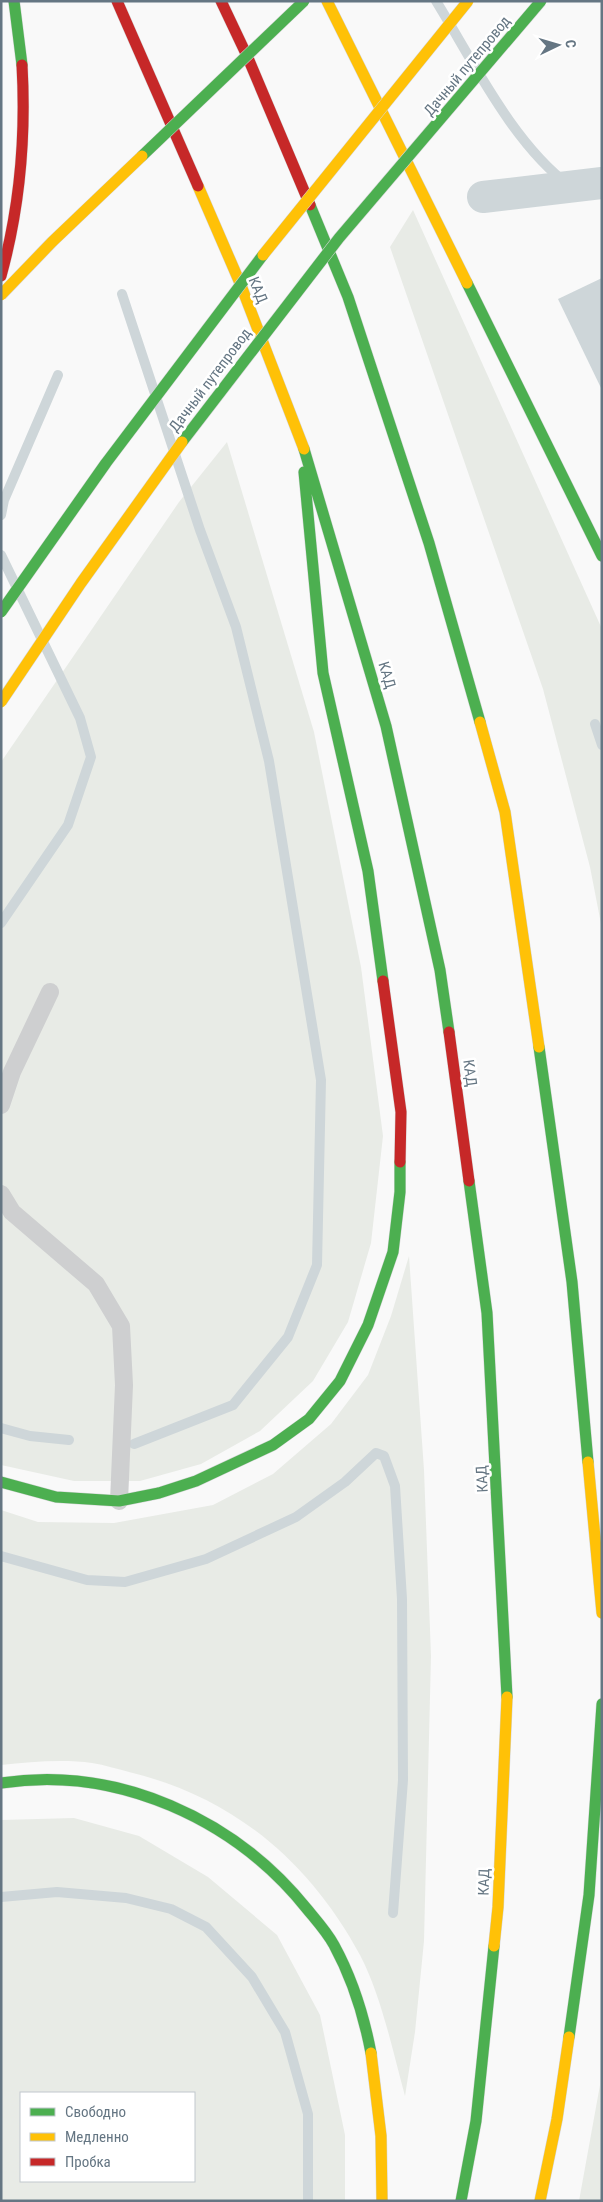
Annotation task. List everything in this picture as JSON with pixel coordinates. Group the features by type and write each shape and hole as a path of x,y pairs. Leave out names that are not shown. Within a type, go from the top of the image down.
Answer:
{"main road":[{"path":"1,276 15,222 24,132 20,34 14,1"},
{"name":"КАД","path":"117,1 240,284 300,436 386,726 440,970 487,1313 507,1687 498,1907 476,2120 461,2201"},
{"path":"221,1 248,58 348,297 429,543 505,812 572,1282 602,1613"},
{"path":"1,295 52,242 304,1"},
{"path":"327,1 602,556"},
{"path":"1,612 138,419 265,251 468,1"},
{"name":"Дачный путепровод","path":"1,702 135,504 228,381 339,238 542,1"},
{"path":"1,1482 56,1497 119,1501 159,1493 196,1481 273,1445 309,1419 344,1373 368,1325 393,1252 400,1192 401,1112 368,872 323,673 300,436"},
{"path":"540,2201 556,2119 589,1895 602,1704"},
{"path":"1,1783 55,1780 100,1785 160,1800 207,1821 260,1856 300,1898 335,1946 361,2011 376,2074 384,2150 382,2201"}],"lane":[{"path":"1,1105 12,1072 50,992"},
{"path":"1,1194 12,1212 96,1284 121,1326 124,1385 119,1501"}],"shaded area":[{"path":"413,210 602,629 602,929 590,867 543,689 390,247"},
{"path":"602,278 602,390 558,299"},
{"path":"227,442 314,732 361,967 383,1136 371,1243 348,1322 313,1381 260,1431 201,1464 140,1481 74,1481 1,1465 1,762 179,502"},
{"path":"409,1256 424,1470 431,1656 424,1941 415,2032 405,2096 380,2006 360,1955 340,1921 317,1890 292,1862 264,1838 234,1816 202,1798 167,1783 129,1772 92,1763 70,1761 1,1765 1,1510 38,1522 114,1523 213,1505 273,1474 331,1424 368,1375 391,1316"},
{"path":"74,1818 139,1836 208,1877 277,1935 320,2015 345,2135 345,2201 1,2201 1,1820"},
{"path":"600,2085 601,2201 579,2201"}],"waterway":[{"path":"436,1 512,125 549,168 570,186"},
{"path":"483,197 602,183"},
{"path":"122,294 200,530 236,627 269,761 321,1080 317,1265 288,1337 233,1405 134,1444"},
{"path":"1,515 4,500 58,375"},
{"path":"1,555 80,718 91,757 68,825 1,923"},
{"path":"595,724 602,745"},
{"path":"1,1428 30,1436 69,1440"},
{"path":"1,1556 87,1580 125,1582 206,1559 296,1517 345,1482 376,1453 384,1456 395,1486 402,1599 403,1780 393,1913"},
{"path":"1,1897 57,1892 126,1898 171,1909 206,1927 252,1977 285,2032 308,2114 308,2201"}],"traffic: fast":[{"path":"14,1 22,65"},
{"path":"142,156 304,1"},
{"path":"182,442 339,238 541,1"},
{"path":"310,205 348,297 429,543 480,722"},
{"path":"1,612 106,463 263,255"},
{"path":"467,283 602,556"},
{"path":"304,449 386,726 440,970 449,1032"},
{"path":"304,472 323,673 368,871 383,981"},
{"path":"539,1047 572,1282 588,1462"},
{"path":"1,1482 56,1497 119,1501 159,1493 196,1481 273,1445 309,1419 340,1381 368,1325 393,1252 400,1192 400,1162"},
{"path":"469,1181 487,1313 507,1697"},
{"path":"569,2037 589,1895 602,1704"},
{"path":"1,1783 44,1780 88,1782 130,1791 170,1806 209,1825 245,1849 278,1877 307,1909 331,1940 357,1998 371,2053"},
{"path":"461,2201 476,2121 494,1946"}],"traffic: slow":[{"path":"327,1 467,283"},
{"path":"263,255 468,1"},
{"path":"1,295 52,242 142,156"},
{"path":"198,186 240,283 304,449"},
{"path":"1,702 81,583 182,442"},
{"path":"480,722 505,812 539,1047"},
{"path":"588,1462 602,1613"},
{"path":"494,1946 498,1907 507,1697"},
{"path":"540,2201 557,2119 569,2037"},
{"path":"371,2053 381,2136 382,2201"}],"traffic: jam":[{"path":"117,1 198,186"},
{"path":"221,1 248,58 310,205"},
{"path":"1,276 13,224 20,171 23,118 22,65"},
{"path":"383,981 401,1112 400,1162"},
{"path":"449,1032 469,1181"}]}
